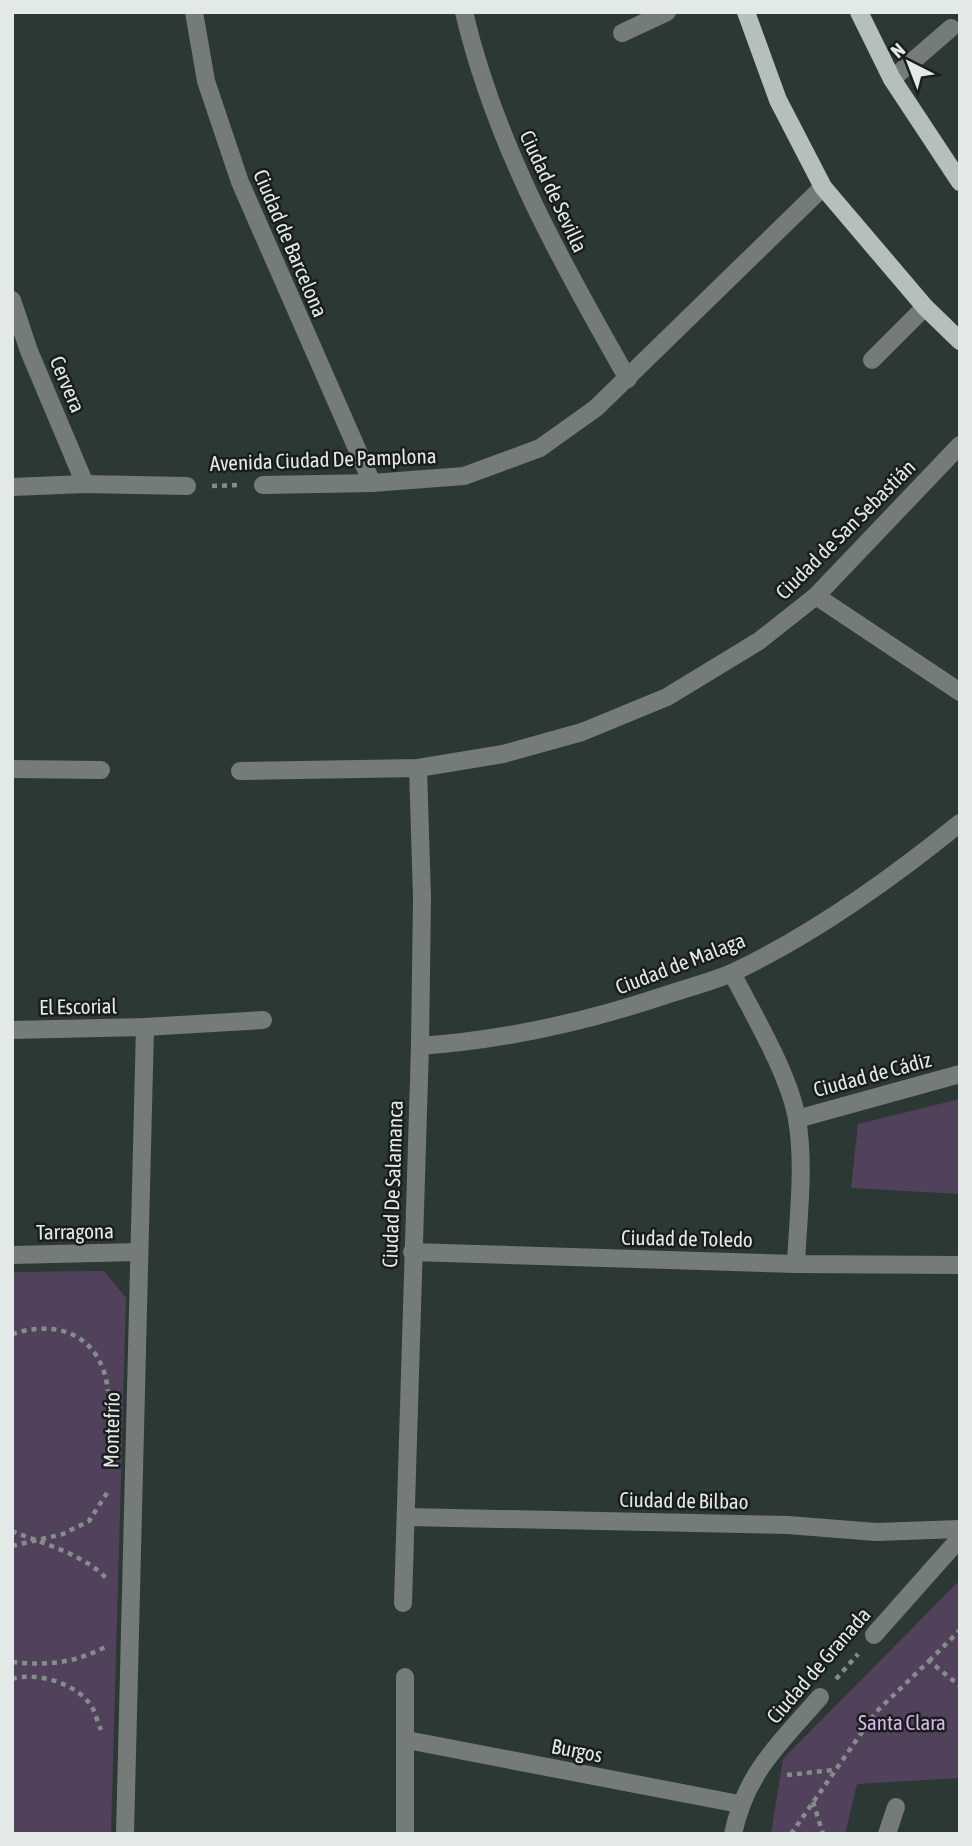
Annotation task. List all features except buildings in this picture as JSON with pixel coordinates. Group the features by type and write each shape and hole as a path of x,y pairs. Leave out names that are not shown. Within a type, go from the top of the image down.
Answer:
{"main road":[{"path":"746,12 778,100 822,187 925,307 960,341"},
{"path":"859,12 892,79 960,182"}],"street":[{"name":"Ciudad de Barcelona","path":"194,12 206,80 240,182 372,483"},
{"name":"Ciudad de Sevilla","path":"464,12 473,51 503,137 556,253 628,379"},
{"path":"622,33 667,12"},
{"path":"892,79 952,24"},
{"name":"Avenida Ciudad De Pamplona","path":"263,485 372,483 464,476 515,459 562,434 628,379 822,187"},
{"name":"Cervera","path":"12,300 29,351 85,484"},
{"path":"872,360 925,307"},
{"name":"Ciudad de San Sebastián","path":"240,771 418,768 503,754 582,732 667,697 759,641 816,596 960,445"},
{"name":"Avenida Ciudad De Pamplona","path":"12,487 85,484 187,486"},
{"path":"816,596 960,692"},
{"name":"Ciudad De Salamanca","path":"403,1603 420,1046 422,897 418,768"},
{"path":"12,769 101,770"},
{"name":"Ciudad de Malaga","path":"420,1046 508,1038 613,1013 732,973 792,941 927,850 960,823"},
{"name":"Ciudad de Cádiz","path":"732,973 771,1048 797,1119 800,1179 796,1264"},
{"name":"El Escorial","path":"12,1030 145,1027 262,1020"},
{"name":"Montefrío","path":"125,1834 145,1027"},
{"name":"Ciudad de Cádiz","path":"797,1119 960,1074"},
{"name":"Tarragona","path":"12,1255 138,1252"},
{"name":"Ciudad de Toledo","path":"412,1252 796,1264 960,1265"},
{"name":"Ciudad de Bilbao","path":"407,1517 788,1525 876,1532 960,1530"},
{"name":"Ciudad de Granada","path":"874,1635 960,1538"},
{"path":"405,1677 405,1834"},
{"name":"Ciudad de Granada","path":"733,1834 739,1804 752,1779 820,1698"},
{"name":"Burgos","path":"407,1740 739,1804"},
{"path":"887,1834 896,1807"}],"path":[{"name":"Avenida Ciudad De Pamplona","path":"187,486 263,485"},
{"path":"12,1334 32,1327 64,1331 88,1343 105,1368 110,1403"},
{"path":"12,1546 63,1534 89,1521 110,1489"},
{"path":"12,1531 99,1571 116,1589"},
{"path":"791,1834 876,1712 960,1630"},
{"name":"Ciudad de Granada","path":"820,1698 874,1635"},
{"path":"12,1662 37,1665 82,1660 108,1645"},
{"path":"929,1661 960,1686"},
{"path":"12,1679 22,1676 50,1679 73,1691 92,1706 102,1733"},
{"path":"752,1779 835,1770"},
{"path":"813,1801 823,1834"}],"green space":[{"path":"960,1099 960,1194 851,1188 858,1124"},
{"path":"104,1271 126,1298 111,1834 12,1834 12,1272"},
{"name":"Santa Clara","path":"960,1580 960,1778 857,1784 845,1834 771,1834 783,1759"}]}
